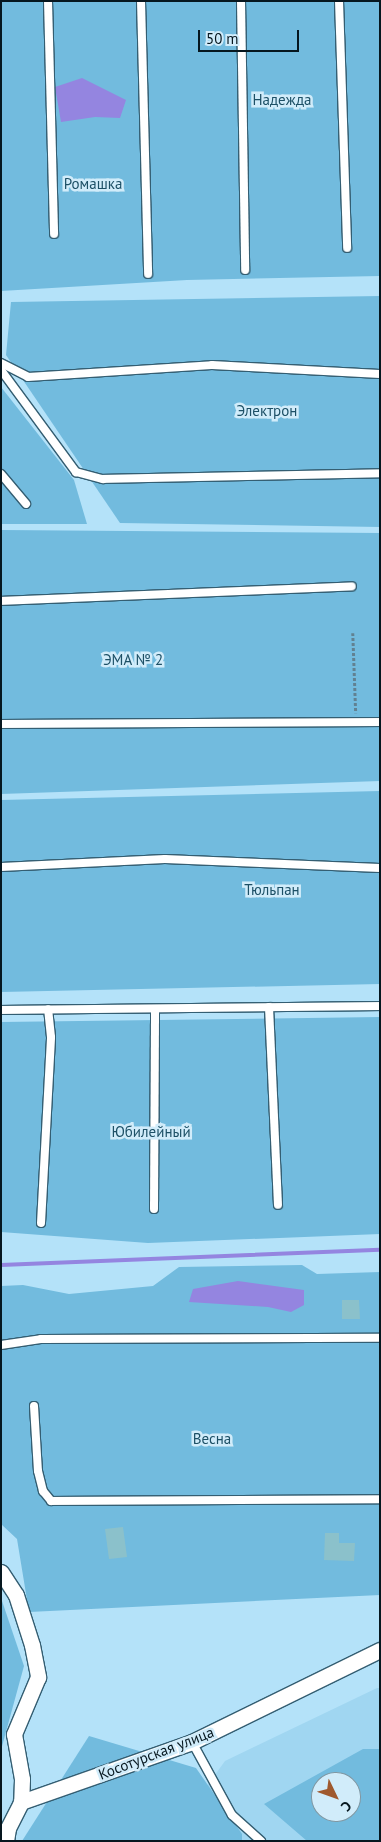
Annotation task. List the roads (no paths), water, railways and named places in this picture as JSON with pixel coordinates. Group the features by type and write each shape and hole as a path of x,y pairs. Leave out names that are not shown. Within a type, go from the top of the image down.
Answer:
{"street":[{"path":"1,1572 16,1595 32,1644 38,1677 14,1734 22,1779 20,1802 8,1828 6,1841"},
{"name":"Косотурская улица","path":"20,1802 192,1742 380,1650"}],"lane":[{"path":"48,1 54,234"},
{"path":"141,1 148,274"},
{"path":"241,1 245,270"},
{"path":"339,1 347,248"},
{"path":"1,362 28,377 212,365 380,374"},
{"path":"1,370 76,472 94,477 103,479 380,473"},
{"path":"1,474 26,504"},
{"path":"1,601 352,586"},
{"path":"1,724 380,722"},
{"path":"1,867 165,859 380,868"},
{"path":"1,1010 155,1010 380,1006"},
{"path":"270,1007 278,1205"},
{"path":"41,1223 51,1038 48,1009"},
{"path":"154,1209 155,1010"},
{"path":"1,1345 41,1339 380,1338"},
{"path":"34,1406 38,1472 43,1491 51,1501 380,1499"},
{"path":"192,1742 232,1815 261,1841"}],"waterway":[{"path":"1,1265 380,1250"}],"park label":[{"name":"Надежда","path":"282,100"},
{"name":"Ромашка","path":"93,184"},
{"name":"Электрон","path":"267,411"},
{"name":"ЭМА № 2","path":"133,660"},
{"name":"Тюльпан","path":"272,890"},
{"name":"Юбилейный","path":"151,1132"},
{"name":"Весна","path":"212,1439"}]}
